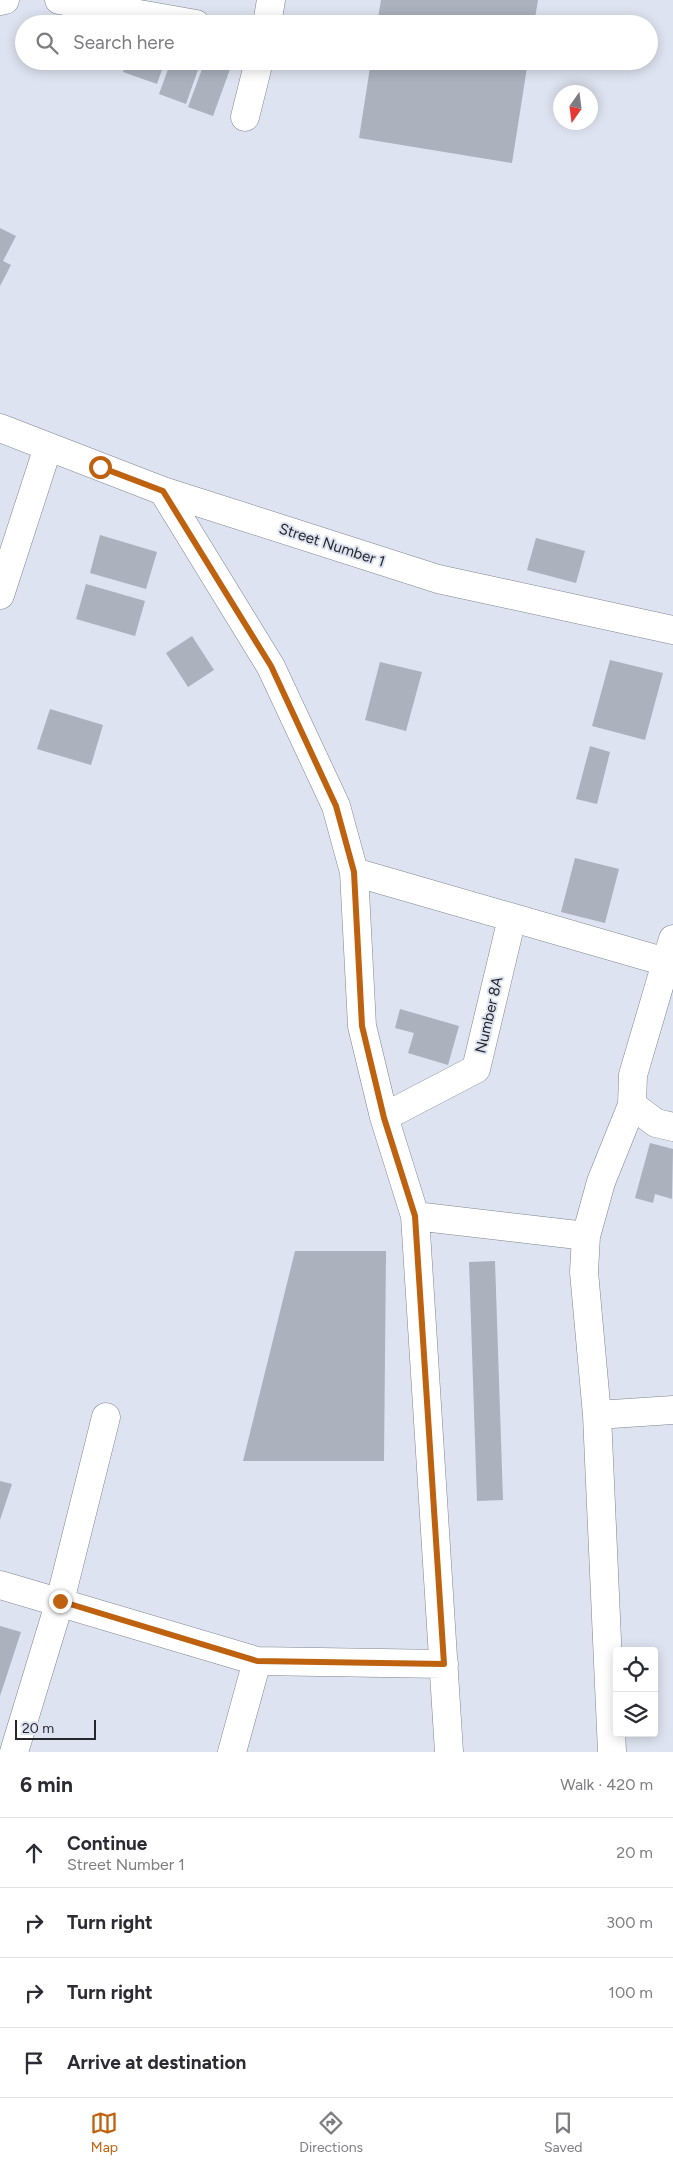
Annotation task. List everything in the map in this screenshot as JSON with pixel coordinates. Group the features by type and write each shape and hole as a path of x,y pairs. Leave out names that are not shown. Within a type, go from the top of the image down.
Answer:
{"street":[{"path":"0,1 5,0"},
{"path":"60,0 145,15"},
{"path":"268,15 271,0"},
{"path":"245,117 257,70"},
{"name":"Street Number 1","path":"0,428 163,491 438,579 673,630"},
{"path":"0,595 48,446"},
{"path":"163,491 271,666 336,806 354,872 362,1026 384,1118 415,1216 450,1752"},
{"path":"354,872 512,918 671,955 633,1076 632,1105 601,1182 586,1236 584,1272 597,1415 612,1752"},
{"name":"Number 8A","path":"384,1118 476,1069 512,918"},
{"path":"632,1105 656,1123 673,1128"},
{"path":"415,1216 586,1236"},
{"path":"597,1415 673,1410"},
{"path":"14,1752 60,1601 106,1417"},
{"path":"0,1585 60,1601 257,1661 444,1664"},
{"path":"232,1752 257,1661"}],"building":[{"path":"381,0 538,0 536,15 378,15"},
{"path":"124,70 162,70 157,84 123,72"},
{"path":"168,70 198,70 186,104 159,94"},
{"path":"202,70 230,70 213,116 188,107"},
{"path":"370,70 527,70 512,163 359,138"},
{"path":"0,228 16,236 3,261 11,265 0,286"},
{"path":"100,535 157,552 146,589 90,573"},
{"path":"536,538 585,551 576,583 527,570"},
{"path":"86,584 145,601 135,636 76,619"},
{"path":"192,636 214,670 188,687 166,653"},
{"path":"610,660 663,673 645,740 592,726"},
{"path":"380,662 422,672 406,731 365,720"},
{"path":"50,709 103,725 91,765 37,749"},
{"path":"590,746 610,752 597,804 576,799"},
{"path":"575,858 619,869 605,923 561,912"},
{"path":"400,1009 459,1026 448,1065 408,1053 414,1033 395,1028"},
{"path":"650,1143 673,1149 672,1199 655,1194 653,1203 635,1198"},
{"path":"295,1251 386,1251 384,1461 243,1461"},
{"path":"495,1261 503,1500 477,1501 469,1262"},
{"path":"0,1481 12,1484 0,1520"},
{"path":"0,1626 21,1632 0,1696"}],"route":[{"path":"60,1601 257,1661 444,1664 415,1216 384,1118 362,1026 354,872 336,806 271,666 163,491 100,467"}]}
